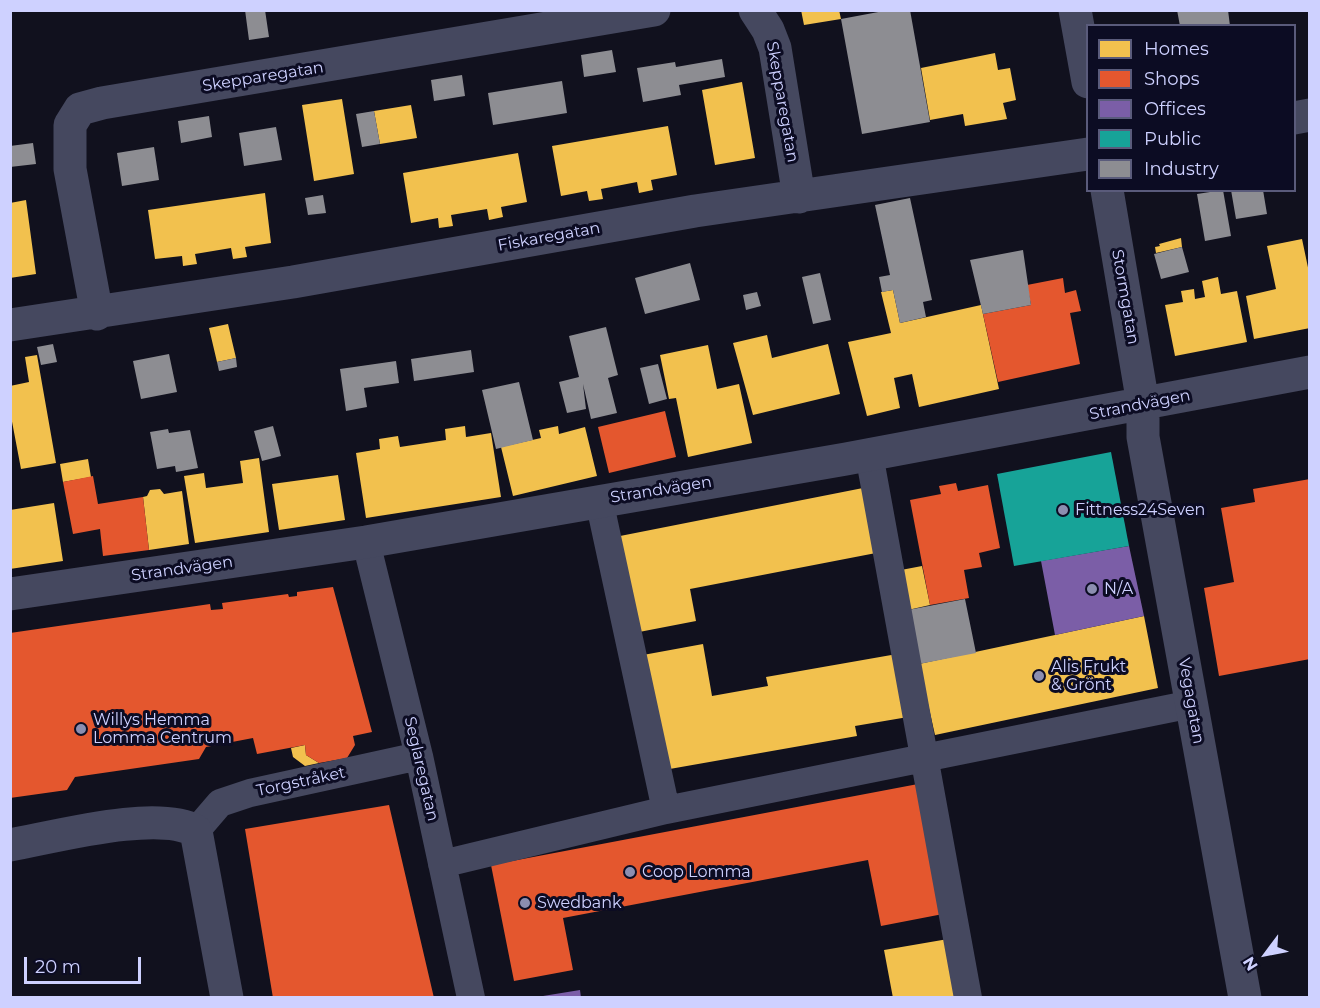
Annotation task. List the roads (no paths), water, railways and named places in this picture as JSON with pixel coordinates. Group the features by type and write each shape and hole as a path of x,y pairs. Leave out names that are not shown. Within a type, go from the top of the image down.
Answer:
{"street":[{"name":"Skepparegatan","path":"97,314 70,170 70,125 80,109 654,10"},
{"name":"Skepparegatan","path":"755,10 768,30 775,48 799,197"},
{"path":"1075,10 1086,71"},
{"name":"Fiskaregatan","path":"10,325 97,314 695,211 1086,154"},
{"name":"Stormgatan","path":"1107,192 1143,404"},
{"name":"Strandvägen","path":"10,594 366,542 869,454 1310,372"},
{"name":"Vegagatan","path":"1143,404 1143,437 1245,998"},
{"path":"869,454 968,998"},
{"path":"599,500 666,810"},
{"name":"Seglaregatan","path":"366,542 419,756 471,998"},
{"path":"442,864 666,810 1192,704"},
{"name":"Torgstråket","path":"196,831 220,803 250,793 419,756"},
{"path":"10,845 147,822 186,826 196,831 227,998"}],"place":[{"name":"Fittness24Seven","path":"1063,510"},
{"name":"N/A","path":"1092,589"},
{"name":"Alis Frukt & Grönt","path":"1039,676"},
{"name":"Willys Hemma Lomma Centrum","path":"81,729"},
{"name":"Coop Lomma","path":"630,872"},
{"name":"Swedbank","path":"525,903"}]}
